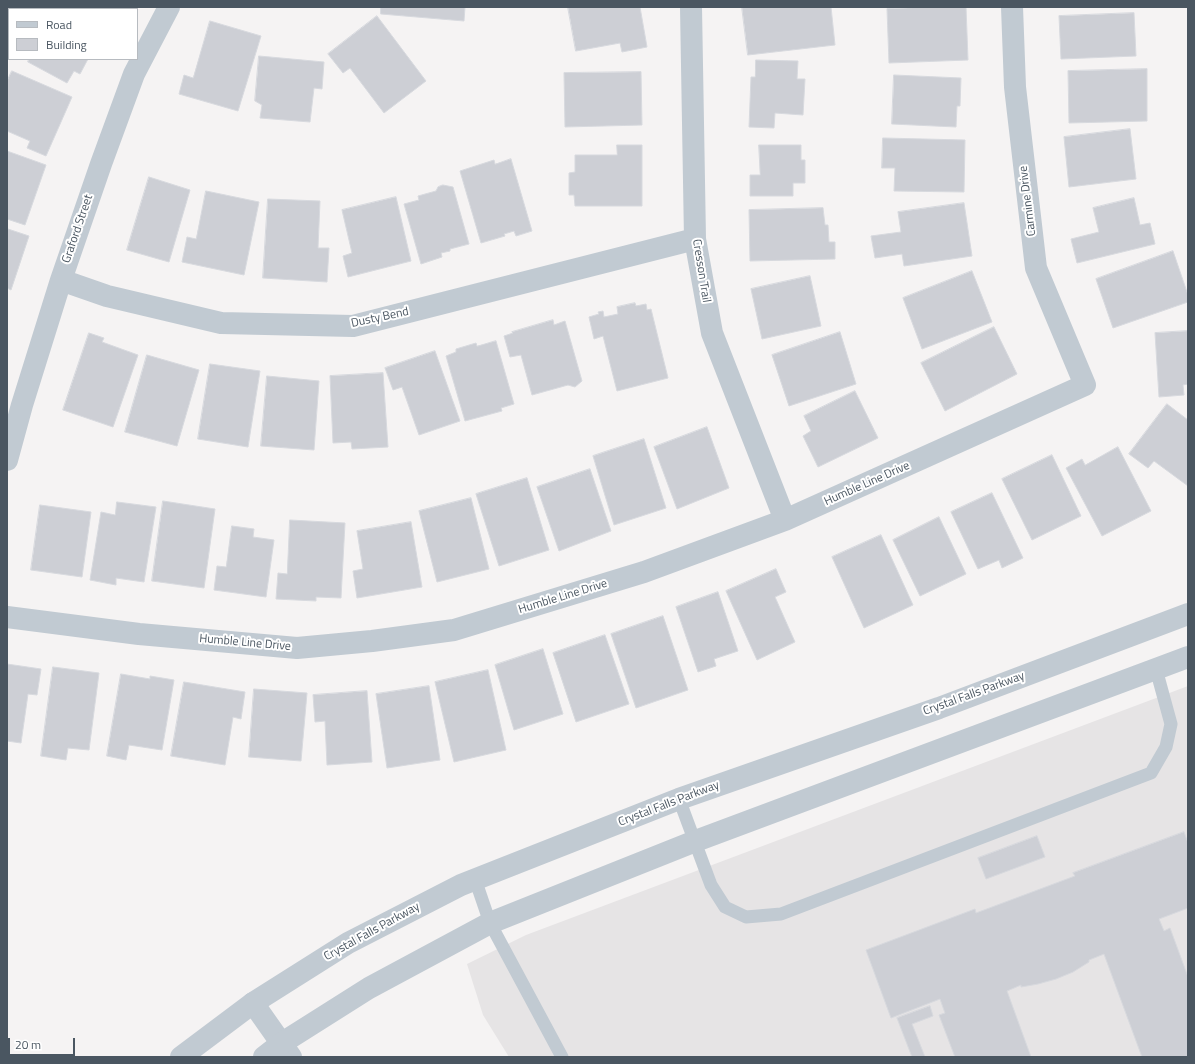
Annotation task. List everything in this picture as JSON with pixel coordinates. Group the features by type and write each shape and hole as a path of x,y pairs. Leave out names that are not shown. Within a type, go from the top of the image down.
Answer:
{"street":[{"name":"Graford Street","path":"7,460 22,405 61,280 100,164 134,74 169,7"},
{"name":"Cresson Trail","path":"691,7 695,239 712,333 785,520"},
{"name":"Carmine Drive","path":"1012,7 1015,87 1036,268 1085,385"},
{"name":"Dusty Bend","path":"61,280 107,296 221,323 353,326 695,239"},
{"name":"Humble Line Drive","path":"7,617 139,634 297,648 372,641 454,630 644,572 785,520 1085,385"},
{"name":"Crystal Falls Parkway","path":"181,1057 253,1003 348,943 407,911 475,879 679,799 940,708 1188,614"},
{"path":"264,1057 286,1050 369,988 490,923 693,842 1188,657"},
{"path":"253,1003 286,1050"}],"lane":[{"path":"679,799 693,842 711,885 725,907 746,917 781,914 1151,773 1166,747 1171,724 1156,669"},
{"path":"475,879 490,923 562,1057"}],"shaded area":[{"path":"1188,686 1188,1057 509,1057 483,1015 467,964 526,935"}],"building":[{"path":"73,7 112,7 112,8"},
{"path":"381,7 465,7 464,21 381,14"},
{"path":"568,7 640,7 647,47 622,52 620,43 576,51"},
{"path":"742,7 831,7 835,45 748,55"},
{"path":"966,7 968,60 889,63 887,9"},
{"path":"1134,13 1136,56 1061,59 1059,16"},
{"path":"377,16 426,81 384,113 350,68 343,73 328,54"},
{"path":"210,21 261,36 238,111 179,94 184,75 193,78"},
{"path":"259,56 324,62 322,89 314,88 310,122 260,118 262,105 255,101"},
{"path":"29,60 87,60 80,74 74,71 67,83 28,62"},
{"path":"756,60 798,61 797,79 805,79 803,115 775,113 774,128 749,127 751,77 755,77"},
{"path":"1147,69 1147,121 1069,123 1068,71"},
{"path":"12,71 72,97 46,156 27,148 30,141 7,131 7,81"},
{"path":"641,72 642,125 565,127 564,73"},
{"path":"894,75 961,78 960,106 957,106 956,127 892,124"},
{"path":"1130,129 1136,179 1069,187 1064,137"},
{"path":"883,138 965,140 964,192 894,191 895,168 882,168"},
{"path":"617,145 642,145 642,206 575,206 574,195 569,195 569,173 575,172 575,155 617,155"},
{"path":"759,145 801,145 801,160 805,160 805,183 793,183 793,196 750,196 750,175 760,175"},
{"path":"7,151 46,165 25,225 7,219"},
{"path":"511,159 532,231 516,236 514,231 504,234 505,236 481,243 460,171 494,160 495,164"},
{"path":"149,177 190,190 169,262 127,250"},
{"path":"443,185 453,187 469,244 450,249 450,251 441,253 442,257 421,264 404,204 419,200 418,196 436,191 438,187"},
{"path":"206,191 259,202 244,275 182,262 187,237 196,239"},
{"path":"396,197 411,261 348,277 343,256 352,253 342,210"},
{"path":"1134,198 1140,225 1150,223 1155,244 1077,263 1071,239 1099,232 1093,208"},
{"path":"268,199 320,201 318,248 329,248 327,282 263,278"},
{"path":"964,203 972,256 904,266 902,254 875,258 871,236 901,232 898,212"},
{"path":"823,208 825,225 828,225 829,242 835,242 835,259 750,261 749,210"},
{"path":"8,229 29,236 11,290 7,288"},
{"path":"1173,251 1188,295 1188,302 1113,328 1096,279"},
{"path":"972,271 992,322 922,349 903,298"},
{"path":"810,276 821,326 762,339 751,289"},
{"path":"635,303 636,306 646,304 647,310 651,309 668,378 617,391 603,336 594,339 589,317 603,311 604,317 618,314 617,307"},
{"path":"553,320 554,325 565,321 582,381 575,387 568,385 532,395 521,355 510,357 504,336 513,333 512,332"},
{"path":"994,327 1017,374 945,411 921,363"},
{"path":"1188,331 1188,384 1183,385 1184,395 1159,397 1155,333"},
{"path":"840,332 856,384 789,406 772,355"},
{"path":"89,333 104,338 102,342 138,355 113,427 63,410"},
{"path":"496,341 514,404 501,408 502,411 465,421 446,356 456,352 456,349 476,343 477,346"},
{"path":"435,351 460,421 419,435 402,387 393,390 385,368"},
{"path":"147,355 199,370 177,446 125,432"},
{"path":"210,364 260,371 248,447 198,439"},
{"path":"383,373 388,447 352,449 351,442 333,443 330,376"},
{"path":"267,376 319,381 314,450 261,446"},
{"path":"855,391 878,438 818,467 803,436 811,431 804,416"},
{"path":"1167,404 1188,420 1188,486 1154,461 1148,468 1129,454"},
{"path":"707,427 729,488 677,509 654,447"},
{"path":"644,439 666,508 614,525 593,456"},
{"path":"1118,447 1151,511 1102,536 1066,468 1082,459 1085,465"},
{"path":"1052,455 1081,516 1032,540 1002,479"},
{"path":"590,469 611,531 559,551 537,487"},
{"path":"527,478 549,550 499,566 476,494"},
{"path":"992,493 1023,558 1002,568 999,560 978,569 951,512"},
{"path":"471,498 489,569 437,582 419,511"},
{"path":"163,501 215,509 204,588 152,581"},
{"path":"117,502 156,507 144,582 116,578 116,585 90,580 101,512 115,515"},
{"path":"40,505 91,512 82,577 31,570"},
{"path":"939,517 966,574 920,596 893,540"},
{"path":"290,520 345,523 341,598 316,597 316,601 276,599 278,573 287,574"},
{"path":"411,522 422,587 357,598 353,571 363,569 357,531"},
{"path":"232,526 254,529 253,537 274,540 266,597 214,590 217,566 226,567"},
{"path":"881,535 913,605 864,628 832,557"},
{"path":"776,569 786,592 775,597 795,642 757,660 726,591"},
{"path":"718,592 738,651 714,659 716,666 698,672 676,607"},
{"path":"663,616 688,690 636,708 611,634"},
{"path":"605,635 629,704 576,722 553,653"},
{"path":"543,649 563,714 514,730 495,665"},
{"path":"7,664 41,669 37,695 28,694 21,743 7,741"},
{"path":"53,667 99,673 89,750 68,748 66,760 41,756"},
{"path":"488,670 506,750 454,762 435,682"},
{"path":"121,674 150,679 150,676 174,680 162,750 129,745 126,760 107,756"},
{"path":"184,682 245,692 241,719 233,717 225,765 171,756"},
{"path":"429,686 440,760 387,768 376,694"},
{"path":"254,689 307,693 301,761 249,757"},
{"path":"367,691 372,762 327,765 325,721 315,722 313,695"},
{"path":"1184,832 1188,843 1188,908 1159,919 1164,931 1170,928 1188,977 1188,1057 1142,1057 1104,954 1089,960 1089,962 1073,972 1056,979 1021,987 1021,985 1007,991 1031,1057 955,1057 939,1015 945,1013 940,999 891,1018 866,950 975,909 976,913 1075,876 1073,873"},
{"path":"1037,836 1045,857 986,879 978,858"},
{"path":"930,1006 933,1016 912,1024 925,1057 912,1057 897,1018"}]}
